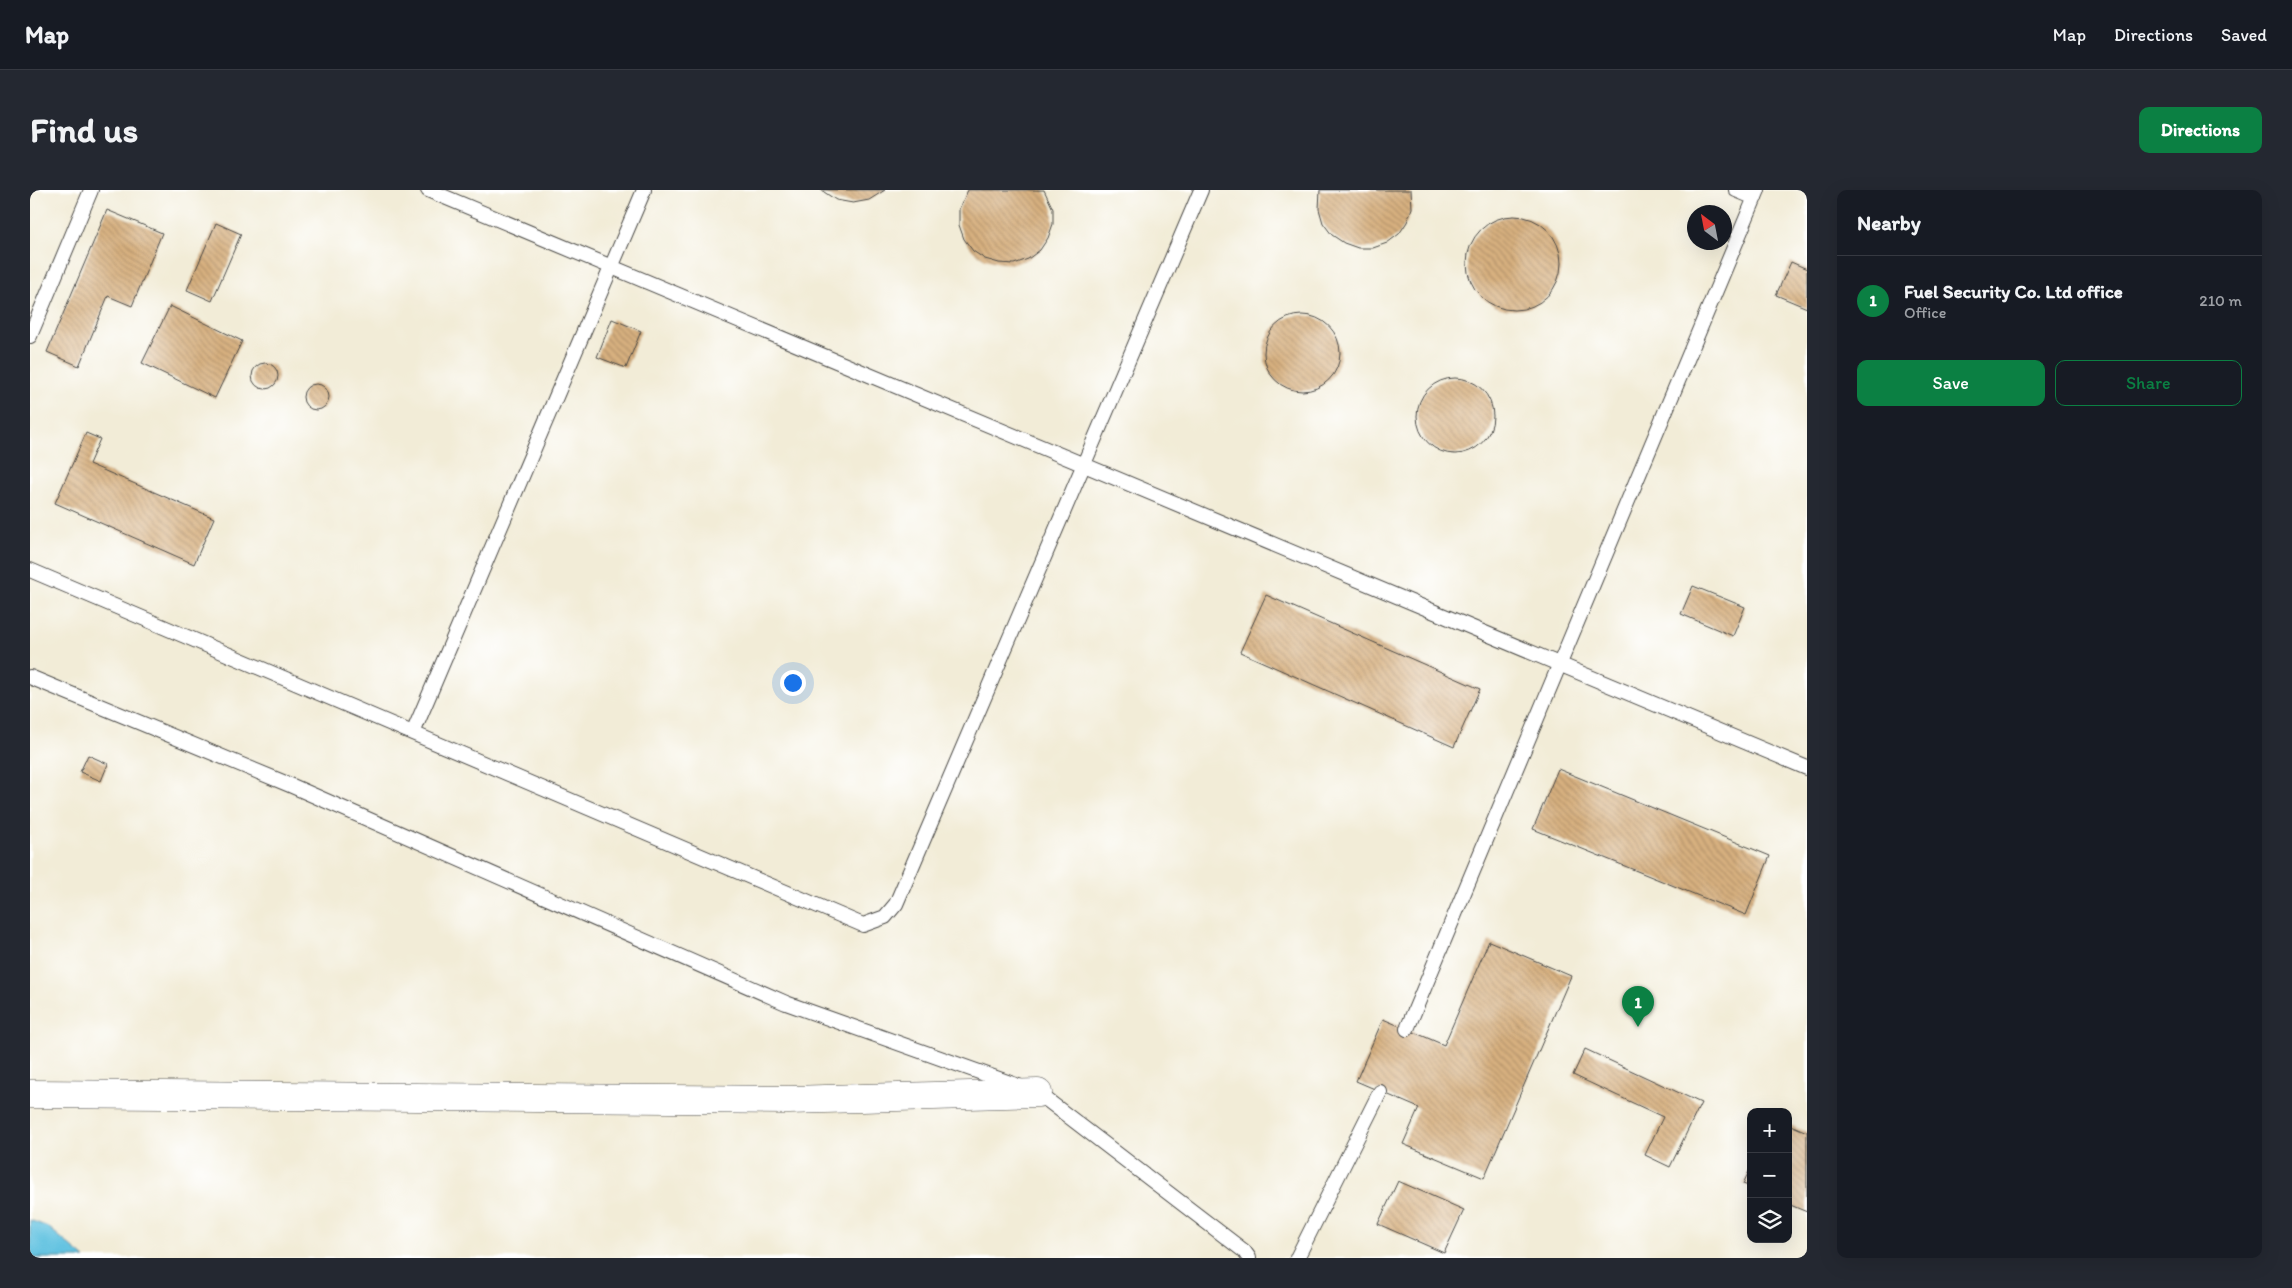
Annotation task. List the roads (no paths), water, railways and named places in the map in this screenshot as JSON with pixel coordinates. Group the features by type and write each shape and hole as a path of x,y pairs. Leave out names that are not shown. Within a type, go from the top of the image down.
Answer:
{"street":[{"path":"30,1094 789,1100 1038,1093"}],"lane":[{"path":"30,336 91,190"},
{"path":"428,190 1807,768"},
{"path":"412,733 644,190"},
{"path":"30,570 863,926 885,917 896,904 1201,190"},
{"path":"1407,1029 1756,194 1736,190"},
{"path":"30,677 290,785 786,1003 1038,1093 1185,1204 1244,1251 1249,1258"},
{"path":"1297,1258 1380,1092"}],"water":[{"path":"30,1220 48,1227 85,1258 30,1258"}],"place":[{"name":"Fuel Security Co. Ltd office","path":"1638,1027"}]}
